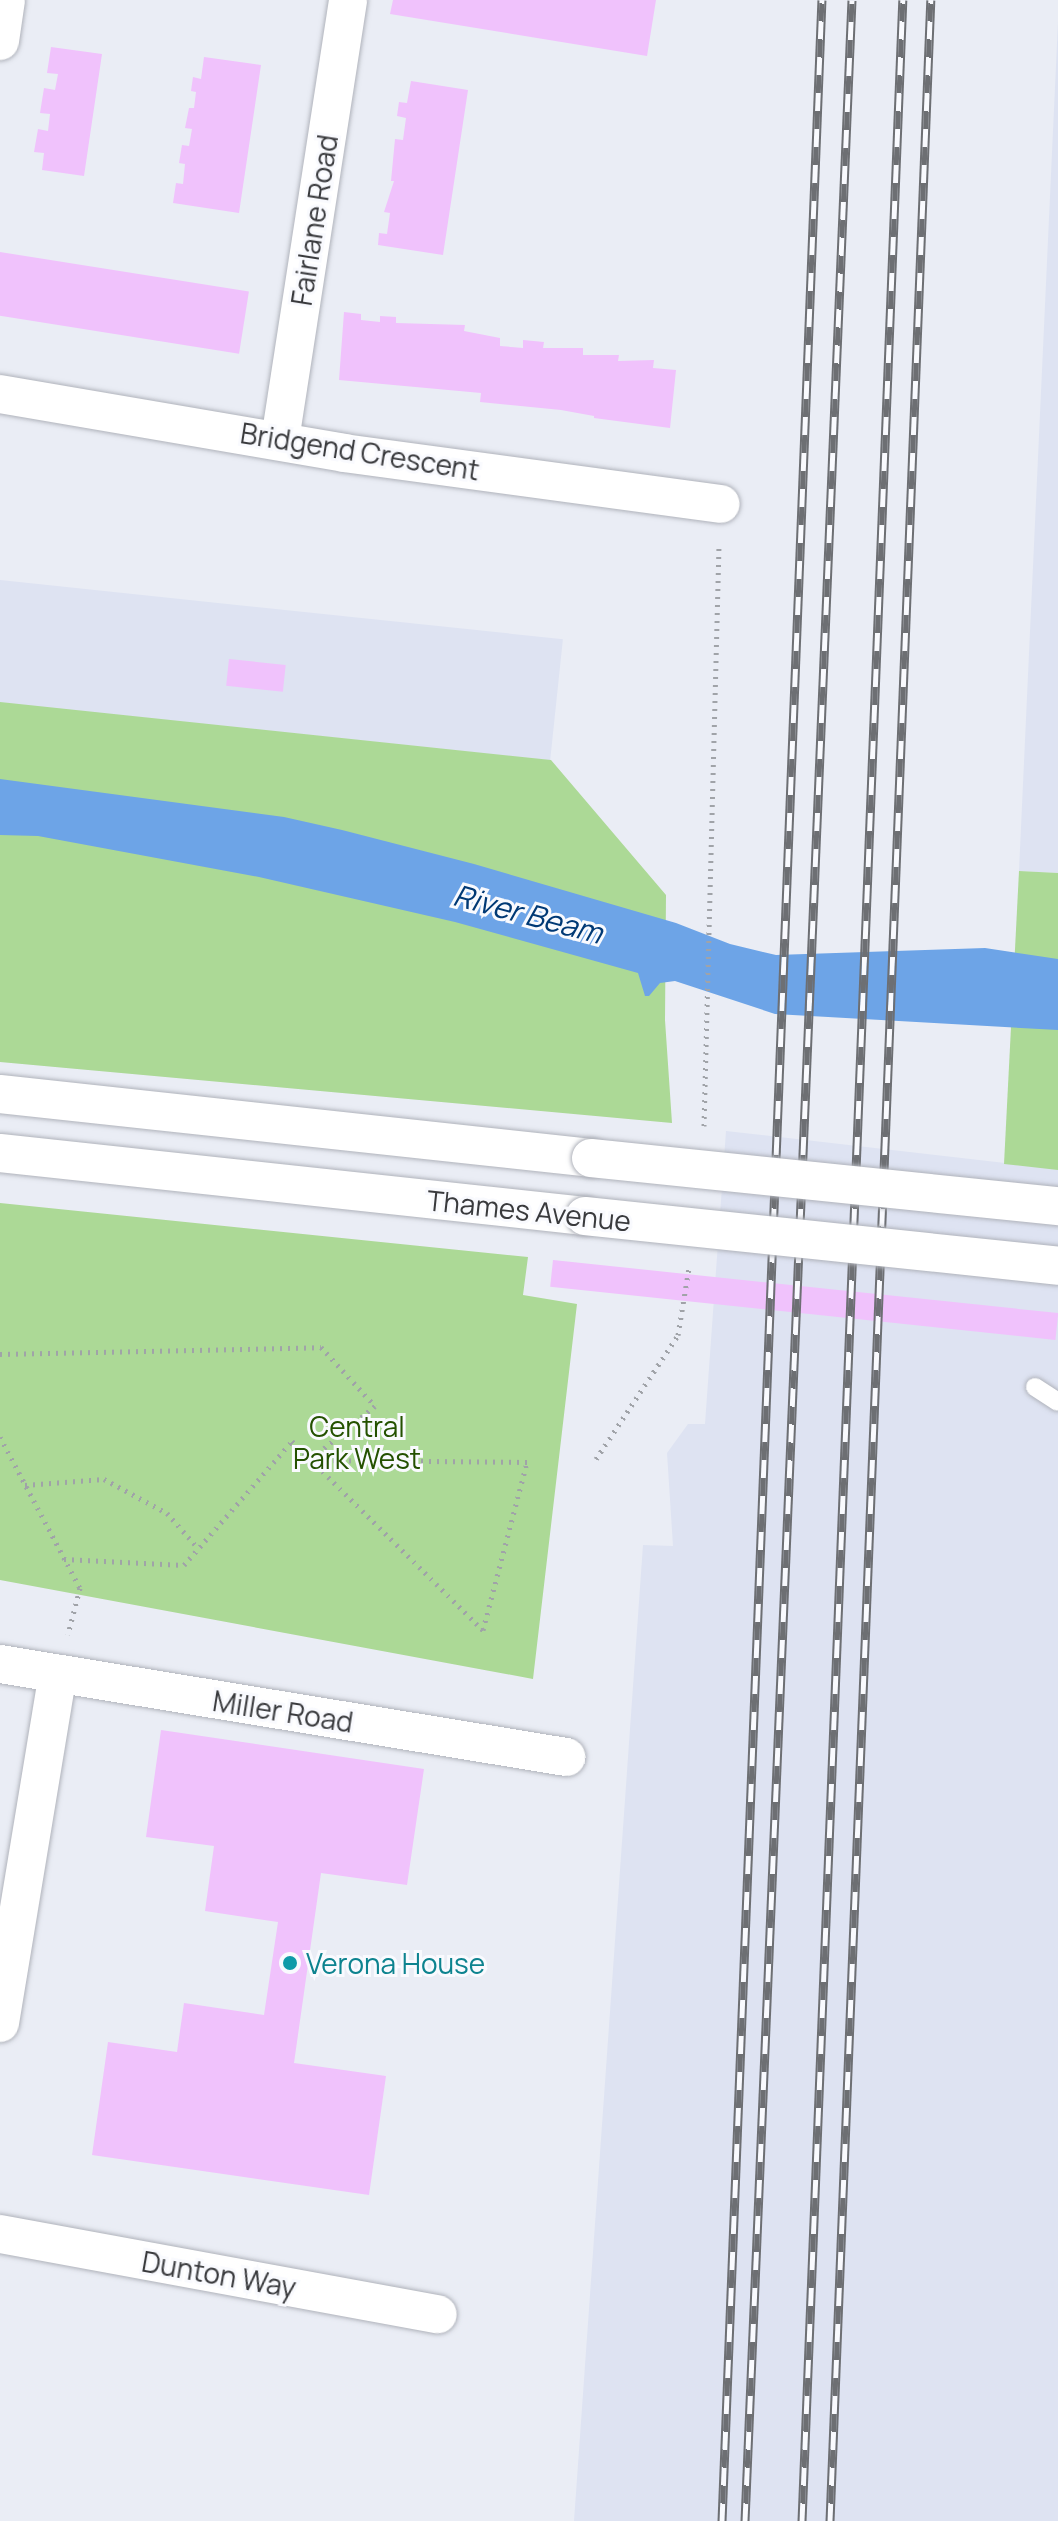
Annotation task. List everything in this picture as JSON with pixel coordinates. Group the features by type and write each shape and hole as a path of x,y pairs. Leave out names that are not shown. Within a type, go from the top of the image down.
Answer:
{"street":[{"path":"0,41 6,0"},
{"name":"Fairlane Road","path":"280,440 348,0"},
{"name":"Bridgend Crescent","path":"0,394 344,453 721,504"},
{"name":"Thames Avenue","path":"0,1094 1058,1206"},
{"name":"Thames Avenue","path":"0,1153 1058,1266"},
{"name":"Miller Road","path":"0,1664 566,1757"},
{"path":"0,2023 58,1674"},
{"name":"Dunton Way","path":"0,2234 438,2314"}],"lane":[{"path":"1035,1387 1058,1402"}],"path":[{"path":"705,1013 721,504"},
{"path":"0,1354 321,1347 375,1406 311,1460"},
{"path":"0,1437 80,1588 58,1674"},
{"path":"64,1559 184,1565 292,1441 311,1460 375,1524 483,1630 527,1462 311,1460"},
{"path":"25,1485 104,1479 167,1513 198,1548"}],"shaded area":[{"path":"1058,22 1058,873 1019,871"},
{"path":"0,580 563,639 550,760 0,703"},
{"path":"726,1131 1058,1169 1058,2521 574,2521 643,1545 673,1546 667,1453 688,1424 705,1424"}],"green space":[{"path":"0,702 551,760 666,895 665,1020 672,1123 0,1062"},
{"path":"1019,871 1058,873 1058,1170 1004,1164"},
{"name":"Central Park West","path":"0,1203 528,1257 523,1295 577,1304 533,1679 0,1580"}],"water":[{"name":"River Beam","path":"0,779 284,817 342,830 474,864 676,923 730,944 776,955 985,948 1058,959 1058,1030 775,1014 675,981 660,983 649,996 645,996 638,973 455,922 259,877 38,836 0,835"}],"building":[{"path":"393,0 656,0 647,56 390,14"},
{"path":"51,47 102,54 84,176 42,170 44,153 34,152 38,129 48,131 50,114 40,113 44,88 55,90 58,74 47,73"},
{"path":"204,57 261,65 239,213 173,203 176,183 183,184 185,164 179,163 182,145 189,146 192,129 185,128 189,108 194,108 196,92 191,91 193,77 201,79"},
{"path":"411,81 468,90 443,255 378,245 379,233 387,234 390,213 384,212 394,181 391,181 395,139 403,140 406,118 397,116 399,102 407,103"},
{"path":"0,252 249,291 239,354 0,316"},
{"path":"344,312 361,314 361,320 380,322 380,316 396,317 396,323 465,325 464,331 500,338 500,346 523,348 523,340 544,342 543,348 583,348 583,355 619,355 618,361 654,360 653,368 676,370 670,428 594,418 561,410 480,402 481,393 339,380"},
{"path":"229,659 286,665 283,692 226,686"},
{"path":"553,1260 1058,1313 1055,1340 550,1287"},
{"name":"Verona House","path":"161,1730 424,1769 407,1885 321,1873 294,2063 386,2076 369,2195 92,2155 108,2042 177,2052 184,2003 264,2015 278,1922 205,1911 214,1846 146,1837"}],"railway":[{"path":"722,2521 822,0"},
{"path":"745,2521 852,0"},
{"path":"802,2521 903,0"},
{"path":"830,2521 931,0"}],"place":[{"name":"Verona House","path":"290,1963"}]}
